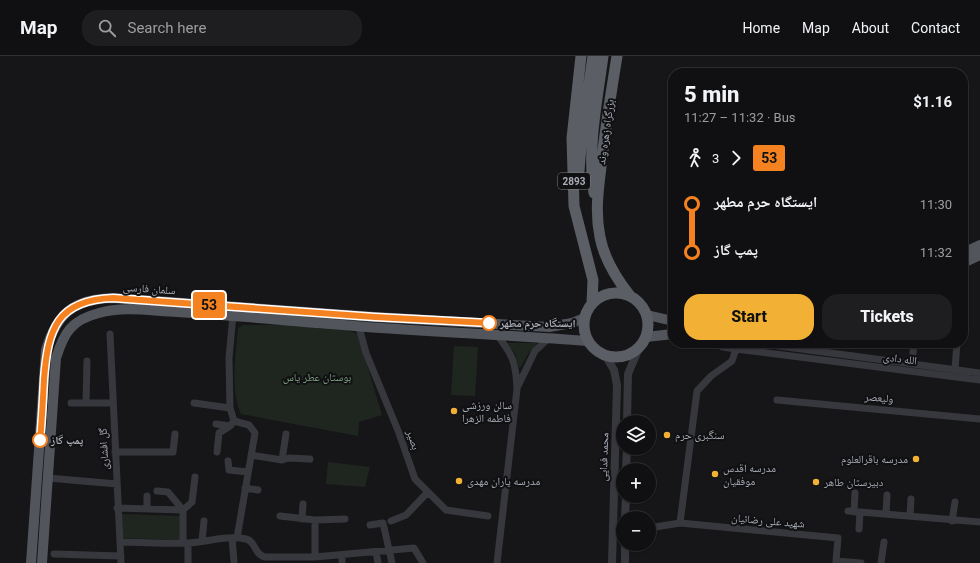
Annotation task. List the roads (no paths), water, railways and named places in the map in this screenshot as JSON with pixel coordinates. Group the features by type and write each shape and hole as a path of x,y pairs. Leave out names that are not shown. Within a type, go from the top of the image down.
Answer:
{"highway":[{"name":"بزرگراه زهره وند","path":"581,56 572,138 574,206 593,280 592,303"},
{"name":"بزرگراه زهره وند","path":"574,206 579,172 582,133 593,56"},
{"name":"بزرگراه زهره وند","path":"603,56 592,134 591,172 600,238 605,255 613,271 630,296"},
{"name":"بزرگراه زهره وند","path":"596,208 617,56"},
{"path":"612,292 630,296 643,307 647,315 648,330 646,337 639,348 623,356 605,355 592,347 588,341 584,326 584,318 592,303 598,298 612,292"}],"main road":[{"path":"968,251 980,245"},
{"path":"968,261 980,255"},
{"name":"سلمان فارسی","path":"31,563 46,350 51,332 62,317 76,305 94,299 113,298 375,317 549,327 572,323 584,318"},
{"name":"سلمان فارسی","path":"42,563 56,358 63,337 72,326 98,313 121,309 233,315 359,327 588,341"},
{"path":"647,315 668,320"},
{"path":"646,337 668,335"}],"street":[{"path":"232,424 230,408 229,358 233,315"},
{"name":"بصیر","path":"359,327 366,353 399,433 415,479 427,493 446,510 488,516"},
{"name":"گل افشاری","path":"110,334 117,508 121,560"},
{"path":"497,335 513,356 517,388 497,563"},
{"path":"517,388 530,359 549,338"},
{"path":"627,415 628,374 639,348"},
{"name":"الله دادی","path":"732,348 980,380"},
{"name":"الله دادی","path":"793,348 980,373"},
{"path":"912,364 914,348"},
{"path":"955,369 957,348"},
{"path":"680,523 697,391 711,376 732,361 736,349"},
{"name":"محمد فدایی","path":"605,355 614,370 617,384 612,563"},
{"path":"86,403 87,361"},
{"name":"ولیعصر","path":"776,400 980,419"},
{"path":"70,403 113,403"},
{"path":"194,403 230,408"},
{"path":"216,424 249,425 254,429 255,433 234,538 234,561"},
{"path":"216,448 219,433 232,424"},
{"path":"115,452 174,452 175,434"},
{"path":"282,460 286,434"},
{"path":"251,455 282,460 289,458 310,459"},
{"path":"228,461 229,470 248,472"},
{"path":"117,508 183,510 192,502 195,477"},
{"path":"48,478 116,484"},
{"path":"245,488 258,490"},
{"path":"157,491 168,492 183,510 188,563"},
{"path":"391,521 406,515 427,493"},
{"path":"855,493 854,512 859,529"},
{"path":"886,514 887,495"},
{"path":"146,509 147,496"},
{"path":"910,516 911,499"},
{"path":"952,521 955,502"},
{"path":"302,519 304,504"},
{"path":"854,512 952,521 980,522"},
{"path":"280,516 315,520 344,519"},
{"path":"315,520 315,557"},
{"path":"202,541 204,521"},
{"path":"370,525 383,523 388,551 392,563"},
{"name":"شهید علی رضائیان","path":"656,527 680,523 838,538 836,561 861,563"},
{"path":"120,542 185,543 234,538 250,541 260,556 305,560 315,557 414,548 424,563"},
{"path":"881,563 884,542"},
{"path":"624,563 625,551"},
{"path":"376,552 378,563"},
{"path":"54,554 121,560"},
{"path":"342,555 342,563"}],"place":[{"name":"ایستگاه حرم مطهر","path":"489,323"},
{"name":"سالن ورزشی فاطمه الزهرا","path":"454,411"},
{"name":"سنگبری حرم","path":"667,435"},
{"name":"پمپ گاز","path":"40,440"},
{"name":"مدرسه باقرالعلوم","path":"916,459"},
{"name":"مدرسه اقدس موفقیان","path":"715,474"},
{"name":"مدرسه یاران مهدی","path":"459,481"},
{"name":"دبیرستان طاهر","path":"816,482"}],"park label":[{"name":"بوستان عطر یاس","path":"317,377"}]}
